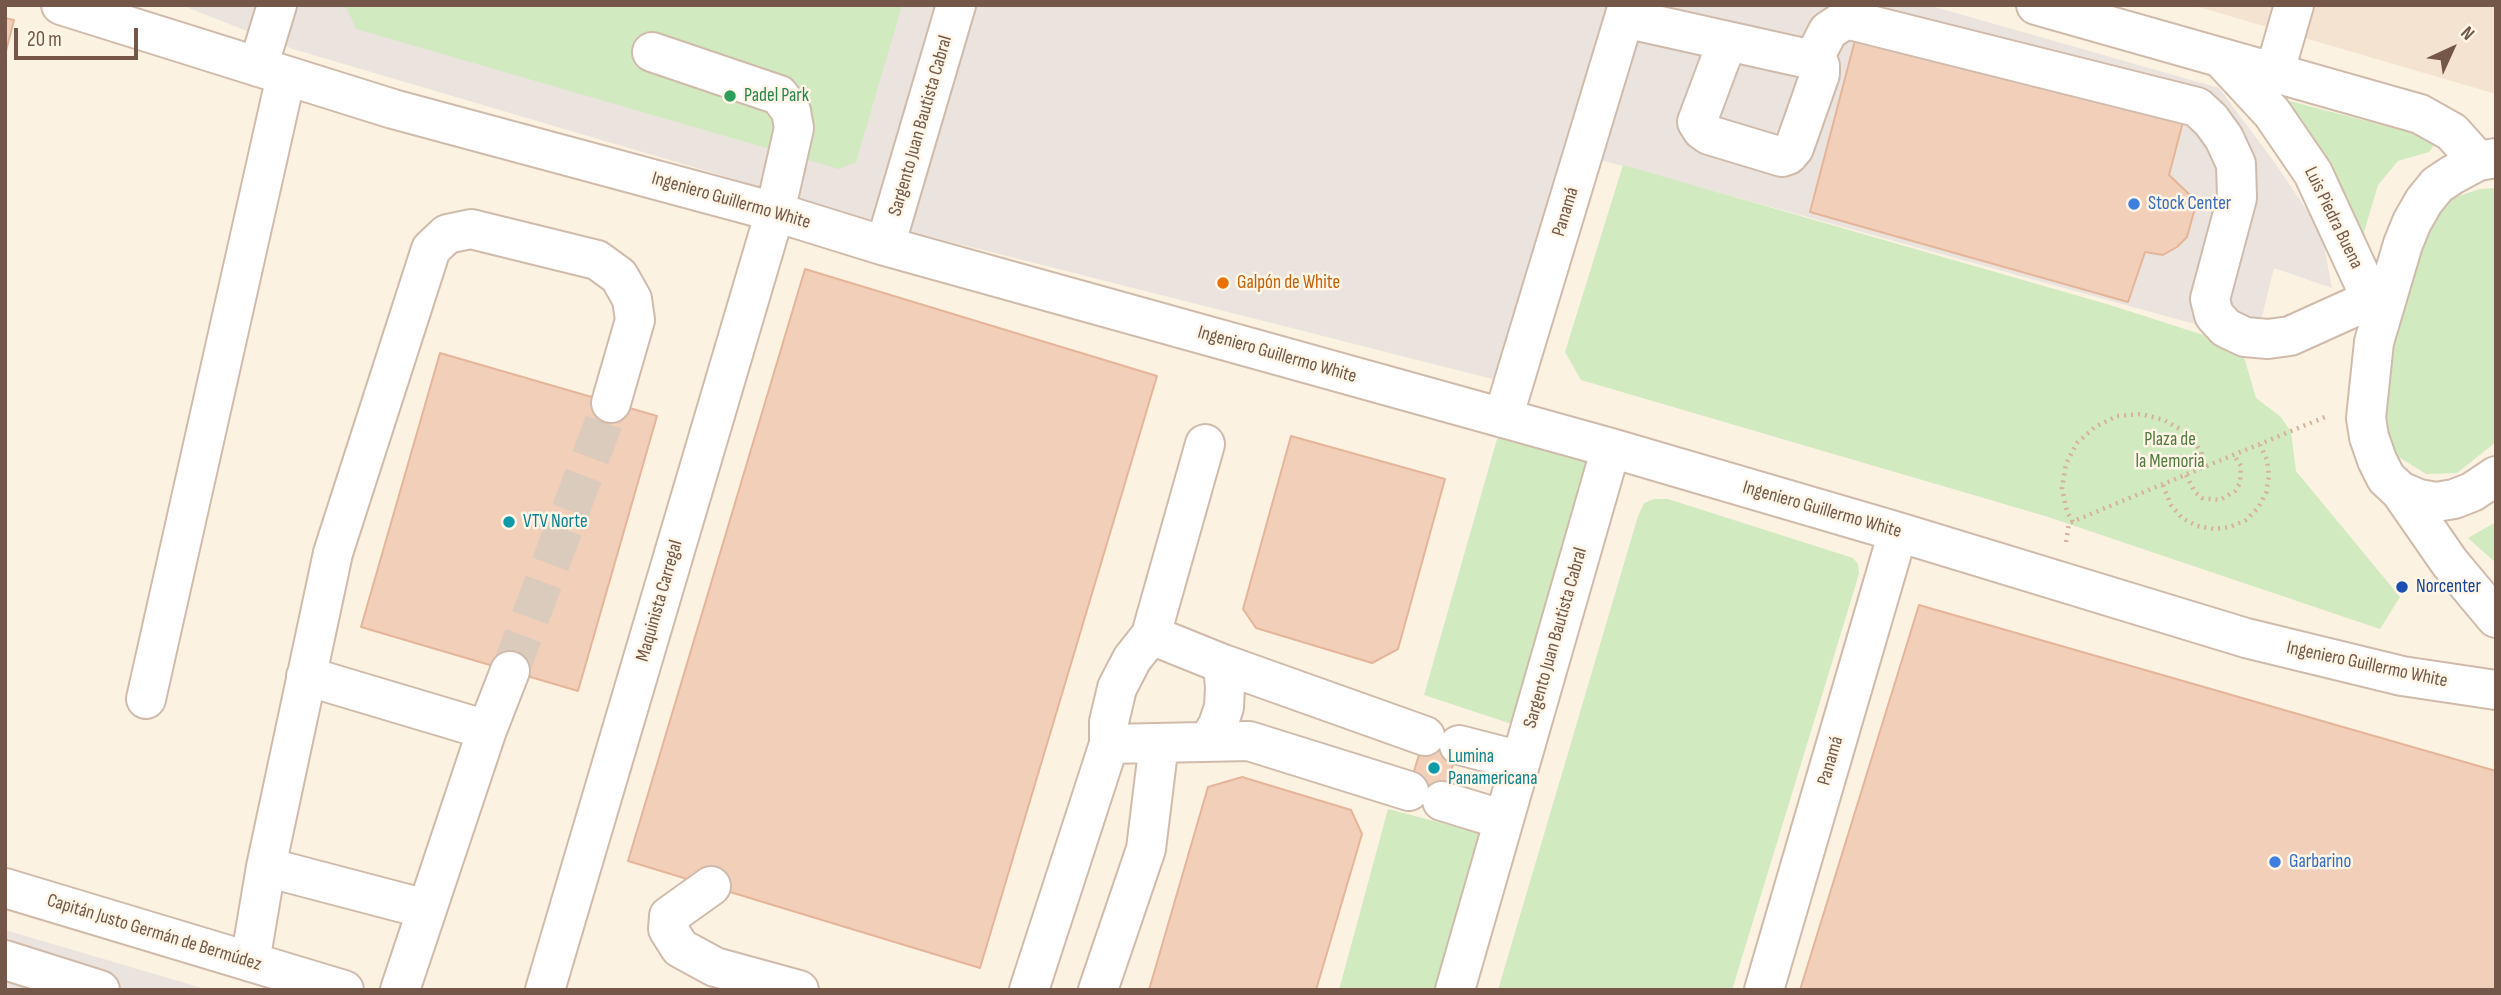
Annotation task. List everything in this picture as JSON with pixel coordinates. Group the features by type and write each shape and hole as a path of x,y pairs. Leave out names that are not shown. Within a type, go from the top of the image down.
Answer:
{"street":[{"name":"Ingeniero Guillermo White","path":"61,5 393,109 775,212 885,246 1611,448 2246,638 2402,676 2496,690"},
{"path":"146,699 272,71 276,5"},
{"name":"Sargento Juan Bautista Cabral","path":"885,246 956,5"},
{"path":"2036,5 2420,114 2452,132 2487,160 2452,174 2437,185 2424,201 2403,244 2376,309 2366,418 2369,438 2386,478 2400,491 2450,563 2496,618"},
{"path":"2275,71 2294,5"},
{"path":"1626,12 1727,42 1813,60 1820,66 1821,74 1794,148 1788,155 1782,158 1709,135 1702,130 1698,122 1727,42"},
{"name":"Panamá","path":"1503,418 1626,12"},
{"path":"1813,60 1828,31 1846,19 2197,107 2224,138 2236,164 2236,198 2210,299 2214,314 2227,328 2245,337 2268,339 2290,336 2376,309"},
{"name":"Maquinista Carregal","path":"545,990 775,212 794,128 791,111 779,95 652,52"},
{"name":"Luis Piedra Buena","path":"2222,59 2272,113 2314,173 2376,309"},
{"path":"250,962 266,867 333,553 431,249 447,234 471,229 597,260 619,276 632,299 635,320 611,403"},
{"path":"1029,990 1109,744 1110,722 1117,688 1132,659 1151,635 1205,444"},
{"name":"Sargento Juan Bautista Cabral","path":"1455,990 1611,448"},
{"path":"2400,491 2436,502 2472,492 2496,476"},
{"name":"Panamá","path":"1763,990 1898,532"},
{"path":"1151,635 1223,664 1442,741 1521,761"},
{"path":"1208,742 1218,725 1224,706 1223,664"},
{"path":"400,990 510,671"},
{"path":"306,676 488,730"},
{"path":"1109,744 1249,741 1504,820"},
{"path":"1098,990 1146,849 1159,743"},
{"path":"266,867 426,909"},
{"path":"711,886 669,916 668,929 680,948 715,967 799,990"},
{"name":"Capitán Justo Germán de Bermúdez","path":"5,888 344,990"},
{"path":"5,960 100,990"}],"path":[{"path":"2060,581 2069,523 2367,399"},
{"path":"2073,522 2067,512 2062,488 2066,464 2077,443 2095,426 2117,416 2141,414 2164,419 2185,432 2201,451 2206,467"},
{"path":"2163,485 2171,505 2182,518 2197,526 2214,529 2230,527 2246,520 2258,508 2266,493 2269,476 2267,460 2260,445"},
{"path":"2186,475 2190,485 2203,498 2220,500 2228,497 2235,491 2241,475 2241,466 2234,456"}],"shaded area":[{"path":"181,5 1928,5 2219,88 2321,231 2332,288 2274,268 2256,341 1601,160 1532,389 924,235 293,49"},
{"path":"2192,5 2496,5 2496,94"},
{"path":"5,930 209,990 5,990"}],"green space":[{"name":"Padel Park","path":"345,5 902,5 856,162 839,169 356,29"},
{"path":"2282,99 2420,135 2435,144 2429,152 2398,161 2378,185 2362,239"},
{"name":"Plaza de la Memoria","path":"1623,165 2110,305 2241,347 2256,398 2281,417 2291,432 2296,471 2400,597 2380,629 2045,516 1581,380 1565,352"},
{"path":"2496,188 2496,442 2457,473 2426,474 2397,456 2385,436 2383,388 2388,365 2429,226 2450,199 2480,189"},
{"path":"1503,418 1611,448 1530,730 1424,695"},
{"path":"1654,499 1668,499 1853,558 1858,564 1859,574 1732,990 1498,990 1638,516 1644,503"},
{"path":"2496,522 2496,563 2468,538"},
{"path":"1388,809 1499,838 1455,990 1339,990"}],"building":[{"path":"5,18 14,20 5,55"},
{"path":"1859,25 2184,118 2169,175 2191,196 2195,208 2187,237 2163,255 2145,252 2128,302 1810,212"},
{"path":"805,269 1157,376 980,968 628,861"},
{"name":"VTV Norte","path":"440,353 657,416 578,691 361,627"},
{"path":"1291,436 1445,479 1398,649 1372,663 1256,628 1243,609"},
{"path":"1919,605 2496,771 2496,990 1800,990"},
{"name":"Lumina Panamericana","path":"1428,725 1462,735 1439,811 1405,801"},
{"path":"1242,777 1351,810 1362,834 1316,990 1149,990 1208,787"}],"tunnel":[{"path":"510,671 611,403"}],"place":[{"name":"Padel Park","path":"730,96"},
{"name":"Stock Center","path":"2134,204"},
{"name":"Galpón de White","path":"1223,283"},
{"name":"VTV Norte","path":"509,522"},
{"name":"Norcenter","path":"2402,587"},
{"name":"Lumina Panamericana","path":"1434,768"},
{"name":"Garbarino","path":"2275,862"}]}
